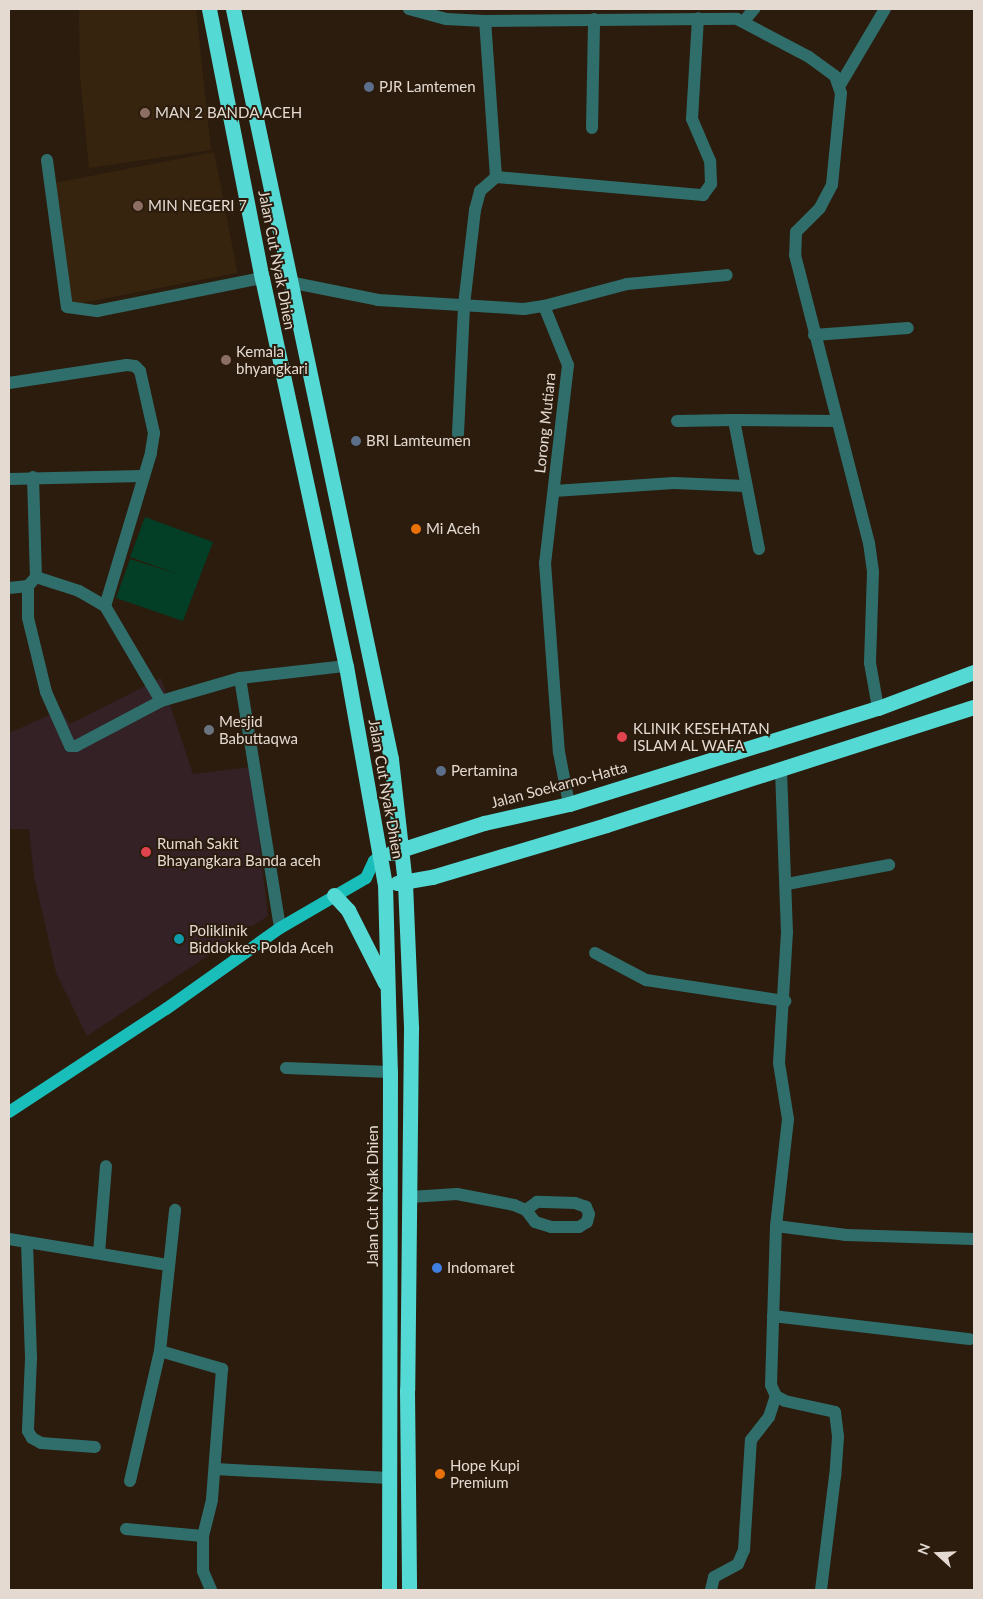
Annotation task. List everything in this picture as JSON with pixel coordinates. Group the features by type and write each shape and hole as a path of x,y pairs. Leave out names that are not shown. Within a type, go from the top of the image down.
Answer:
{"highway":[{"name":"Jalan Cut Nyak Dhien","path":"210,9 262,278 346,666 385,884 390,1072 389,1590"},
{"name":"Jalan Cut Nyak Dhien","path":"233,9 389,750 405,883 410,1029 407,1390 408,1590"},
{"name":"Jalan Soekarno-Hatta","path":"380,856 484,824 569,804 878,708 974,672"},
{"path":"385,884 405,883 781,770 974,707"},
{"path":"334,895 348,910 388,988"}],"main road":[{"path":"9,1112 166,1009 280,928 366,878 374,861 380,856"},
{"path":"366,878 385,884"}],"street":[{"path":"409,9 446,19 485,21 698,18 739,16 754,9"},
{"path":"878,708 870,663 873,572 869,543 798,275 794,243 798,229 820,208 832,185 840,85 885,9"},
{"path":"739,16 809,57 835,76 840,85"},
{"path":"458,434 464,305 477,198 484,186 496,177 703,195 711,184 710,161 692,119 698,18"},
{"path":"592,128 594,19"},
{"path":"485,21 496,177"},
{"path":"47,160 67,306 97,311 262,278"},
{"path":"289,282 378,300 524,309 544,306 627,284 727,275"},
{"name":"Lorong Mutiara","path":"544,306 568,365 545,563 559,752 569,804"},
{"path":"814,335 908,328"},
{"path":"9,383 135,366 140,371 154,433 105,606"},
{"path":"734,420 758,549"},
{"path":"677,421 836,421"},
{"path":"9,479 143,476"},
{"path":"33,477 32,581 28,618 46,692 70,746 76,746 161,701 240,678 346,666"},
{"path":"554,491 674,483 745,486"},
{"path":"9,588 32,581 79,591 105,606 161,701"},
{"path":"240,678 280,928"},
{"path":"781,770 787,884 785,1001 779,1063 788,1119 776,1226 771,1385 776,1396 785,1401 835,1412 838,1437 835,1476 821,1590"},
{"path":"787,884 889,865"},
{"path":"595,953 646,980 785,1001"},
{"path":"286,1068 390,1072"},
{"path":"99,1253 106,1166"},
{"path":"410,1197 457,1194 514,1205 526,1210"},
{"path":"130,1481 160,1351 174,1210"},
{"path":"776,1226 846,1235 974,1239"},
{"path":"9,1239 27,1244 99,1253 168,1265"},
{"path":"27,1244 31,1358 28,1430 32,1438 40,1443 95,1447"},
{"path":"773,1316 970,1339"},
{"path":"160,1351 222,1369 212,1500 202,1536 204,1571 211,1590"},
{"path":"711,1590 714,1577 738,1564 744,1550 751,1440 769,1417 776,1396"},
{"path":"214,1469 389,1478"},
{"path":"126,1530 202,1536"}],"shaded area":[{"name":"MAN 2 BANDA ACEH","path":"79,9 196,9 211,150 89,168 80,77"},
{"name":"MIN NEGERI 7","path":"214,152 237,273 72,305 48,184"},
{"name":"Rumah Sakit Bhayangkara Banda aceh","path":"161,678 193,774 251,767 268,916 87,1036 56,973 34,876 29,829 9,829 9,733 61,710 70,724"}],"green space":[{"path":"145,517 213,542 183,621 116,598 130,559 180,575 130,557"}],"place":[{"name":"PJR Lamtemen","path":"369,87"},
{"name":"MAN 2 BANDA ACEH","path":"145,113"},
{"name":"MIN NEGERI 7","path":"138,206"},
{"name":"Kemala bhyangkari","path":"226,360"},
{"name":"BRI Lamteumen","path":"356,441"},
{"name":"Mi Aceh","path":"416,529"},
{"name":"Mesjid Babuttaqwa","path":"209,730"},
{"name":"KLINIK KESEHATAN ISLAM AL WAFA","path":"622,737"},
{"name":"Pertamina","path":"441,771"},
{"name":"Rumah Sakit Bhayangkara Banda aceh","path":"146,852"},
{"name":"Poliklinik Biddokkes Polda Aceh","path":"179,939"},
{"name":"Indomaret","path":"437,1268"},
{"name":"Hope Kupi Premium","path":"440,1474"}]}
